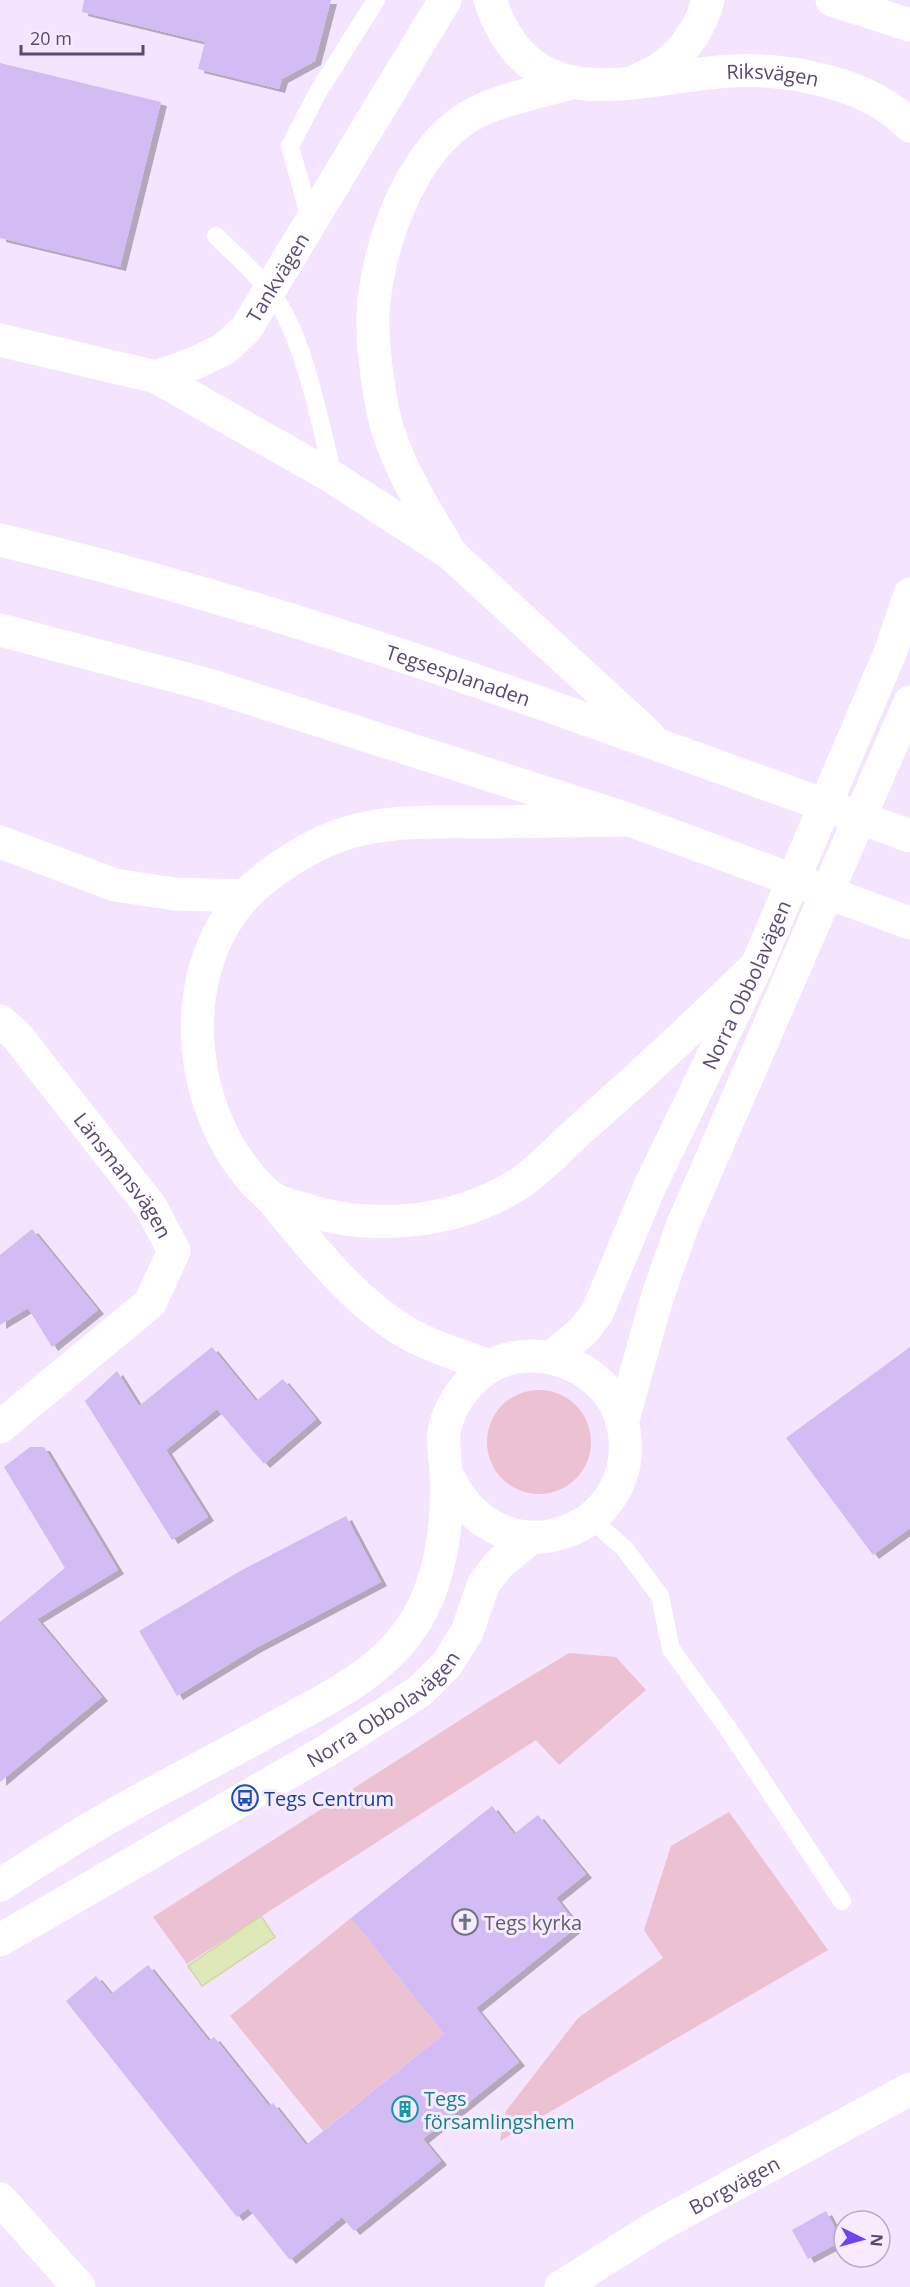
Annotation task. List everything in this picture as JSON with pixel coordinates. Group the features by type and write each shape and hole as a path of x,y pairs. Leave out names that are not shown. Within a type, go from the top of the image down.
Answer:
{"street":[{"name":"Tankvägen","path":"156,377 195,363 224,349 246,329 310,219 445,0"},
{"name":"Riksvägen","path":"490,0 498,24 516,50 541,71 571,83 606,86 733,71 797,76 863,92 895,111 910,126"},
{"name":"Riksvägen","path":"623,84 655,71 682,50 695,32 708,0"},
{"path":"832,0 910,25"},
{"path":"451,554 414,490 396,452 384,413 375,360 374,312 383,254 402,199 423,160 446,135 475,113 571,83"},
{"path":"0,340 156,377 334,478 451,554 658,745"},
{"name":"Tegsesplanaden","path":"0,540 81,559 346,636 910,836"},
{"name":"Norra Obbolavägen","path":"552,1358 583,1331 597,1313 650,1186 707,1033 757,965 890,653 910,594"},
{"path":"0,630 208,685 630,820 910,923"},
{"name":"Norra Obbolavägen","path":"622,1423 657,1298 683,1224 757,1049 910,702"},
{"path":"491,1366 409,1334 339,1279 226,1142 211,1108 200,1066 198,1018 202,973 219,934 245,896 283,866 322,842 364,828 470,822 630,820"},
{"path":"0,842 115,885 175,894 245,896"},
{"name":"Länsmansvägen","path":"0,1021 17,1035 151,1208 174,1251 150,1303 0,1427"},
{"path":"271,1198 322,1215 369,1222 425,1219 471,1206 518,1185 707,1033"},
{"name":"Norra Obbolavägen","path":"0,1885 94,1825 345,1689 388,1658 414,1625 430,1594 443,1532 446,1472 443,1448 446,1423 456,1400 471,1381 491,1366 511,1359 532,1356 552,1358 576,1366 596,1380 612,1400 622,1423 626,1449 621,1476 609,1500 591,1519 562,1534 531,1538 508,1535 487,1526 455,1493 446,1472"},
{"name":"Norra Obbolavägen","path":"0,1940 326,1751 420,1691 447,1665 467,1632 484,1582 500,1563 531,1538"},
{"name":"Borgvägen","path":"561,2287 656,2227 910,2089"},
{"path":"0,2199 80,2287"}],"lane":[{"path":"310,219 291,146 318,92 376,0"},
{"path":"216,236 270,290 284,312 297,342 334,478"},
{"path":"591,1519 625,1549 660,1596 672,1649 729,1730 842,1901"}],"shaded area":[{"path":"539,1390 559,1394 576,1405 587,1422 591,1442 587,1462 576,1479 559,1490 539,1494 519,1490 502,1479 491,1462 487,1442 491,1422 502,1405 519,1394"},
{"path":"569,1653 616,1657 646,1690 559,1765 536,1740 187,1964 153,1917 485,1704"},
{"path":"729,1812 828,1950 500,2141 506,2111 578,2018 663,1958 644,1930 671,1846"},
{"path":"261,1916 275,1937 202,1986 188,1966"},
{"path":"351,1918 444,2034 323,2131 230,2016"}],"building":[{"path":"84,0 331,0 315,61 282,79 279,89 198,69 205,42 82,12"},
{"path":"0,63 161,102 120,267 0,238"},
{"path":"32,1229 98,1310 52,1347 28,1308 0,1325 0,1255"},
{"path":"212,1347 256,1401 283,1379 316,1419 264,1464 217,1409 166,1450 208,1517 172,1540 85,1401 117,1371 139,1406"},
{"path":"910,1347 910,1528 873,1555 786,1438"},
{"path":"30,1447 44,1447 118,1570 37,1619 102,1697 0,1782 0,1622 65,1568 4,1467"},
{"path":"346,1516 381,1582 254,1649 177,1696 139,1631 242,1570"},
{"name":"Tegs församlingshem","path":"492,1806 514,1834 538,1815 586,1874 556,1898 578,1926 476,2008 519,2062 423,2139 441,2161 354,2231 342,2217 290,2260 248,2208 237,2217 66,2001 96,1976 111,1994 148,1965 209,2041 214,2037 269,2106 273,2103 306,2145 444,2034 351,1918"},
{"path":"826,2211 832,2222 832,2246 808,2259 792,2230"}],"place":[{"name":"Tegs Centrum","path":"245,1798"},
{"name":"Tegs kyrka","path":"465,1922"},
{"name":"Tegs församlingshem","path":"405,2109"}]}
